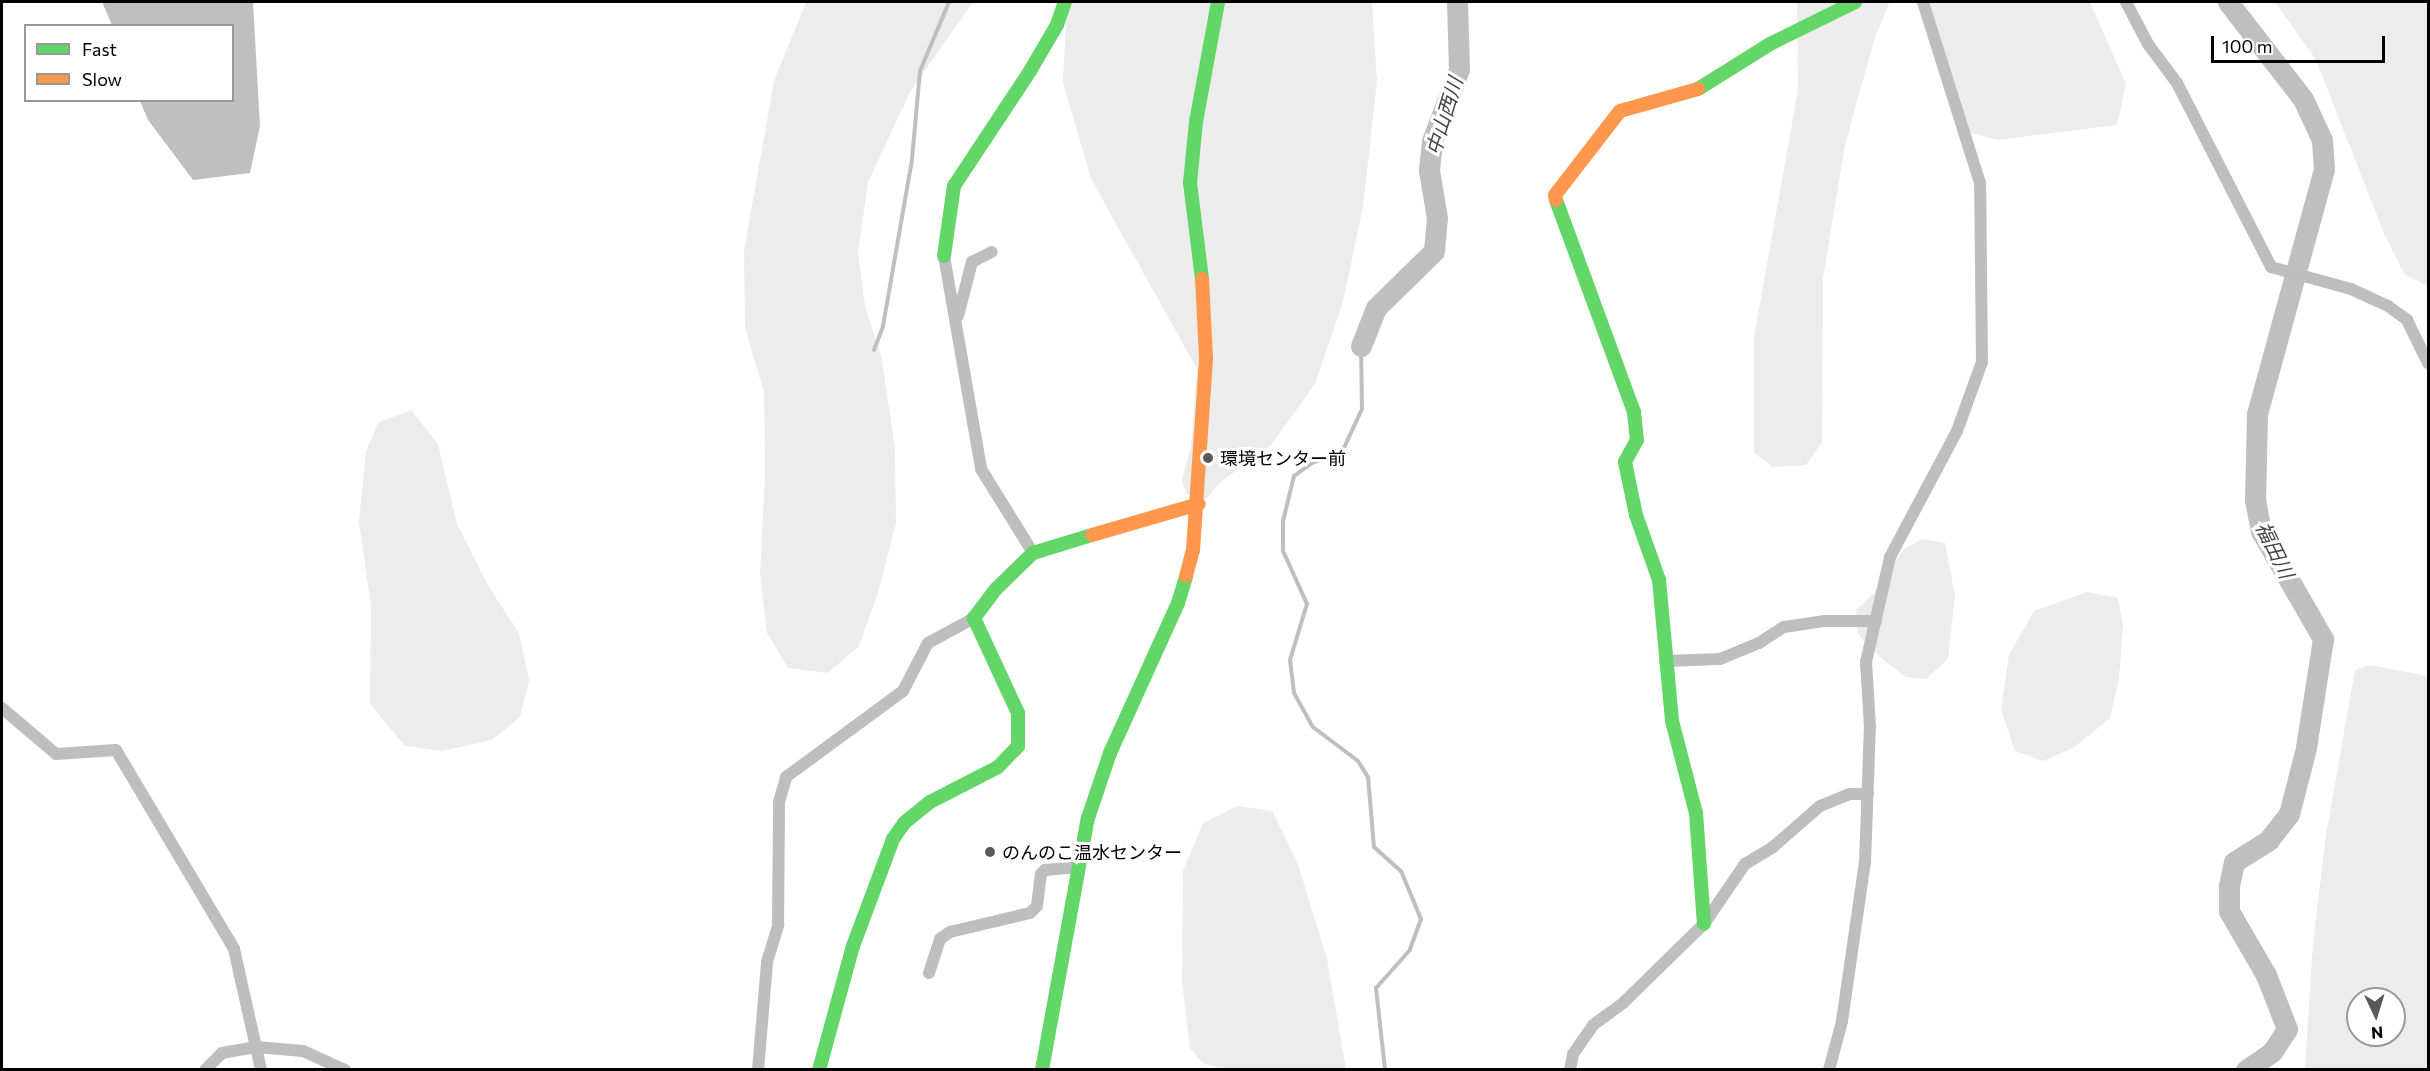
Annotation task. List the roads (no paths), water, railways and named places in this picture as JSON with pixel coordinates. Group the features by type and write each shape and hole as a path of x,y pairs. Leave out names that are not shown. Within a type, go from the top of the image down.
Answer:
{"street":[{"path":"1033,553 981,469 944,256 954,186 1030,71 1057,25 1065,2"},
{"path":"1042,1070 1078,867 1099,781 1178,603 1193,550 1199,504 1205,345 1190,183 1196,122 1218,2"},
{"path":"1704,924 1696,813 1672,721 1659,580 1636,514 1625,462 1637,440 1634,412 1558,214 1556,195 1620,111 1703,88 1770,44 1855,2"},
{"path":"1829,1070 1842,1021 1865,862 1868,794 1866,662 1890,557 1957,431 1982,362 1980,183 1923,2"},
{"path":"2126,2 2148,44 2176,82 2271,267 2304,278 2351,289 2388,306 2407,320 2428,363"},
{"path":"957,323 972,262 992,252"},
{"path":"758,1070 767,962 778,925 779,802 786,777 903,692 928,643 974,618 996,589 1033,553 1199,504"},
{"path":"819,1070 853,946 893,839 904,823 930,802 998,767 1018,746 1018,713 974,618"},
{"path":"1665,661 1720,659 1759,644 1784,627 1824,621 1876,621"},
{"path":"2,708 56,754 116,750 234,948 261,1070"},
{"path":"1570,1070 1573,1054 1593,1024 1623,1003 1704,924 1745,864 1773,847 1820,806 1849,794 1868,794"},
{"path":"929,973 940,939 950,932 1030,913 1037,906 1041,874 1046,870 1078,867"},
{"path":"205,1070 222,1053 256,1047 303,1052 345,1070"}],"waterway":[{"path":"874,350 883,326 912,159 920,71 949,2"},
{"name":"中山西川","path":"1361,346 1376,308 1434,251 1437,218 1429,170 1432,141 1459,69 1457,2"},
{"name":"福田川","path":"2228,2 2303,99 2322,140 2324,169 2257,414 2255,500 2261,531 2323,639 2306,748 2289,814 2269,840 2234,862 2229,886 2229,911 2266,975 2287,1029 2272,1052 2246,1070"},
{"path":"1361,346 1362,409 1342,452 1312,463 1294,476 1283,521 1283,551 1307,604 1290,660 1294,693 1313,727 1358,761 1368,777 1374,847 1401,871 1421,919 1410,950 1376,988 1385,1070"}],"place":[{"name":"環境センター前","path":"1208,458"},
{"name":"のんのこ温水センター","path":"990,852"}]}
